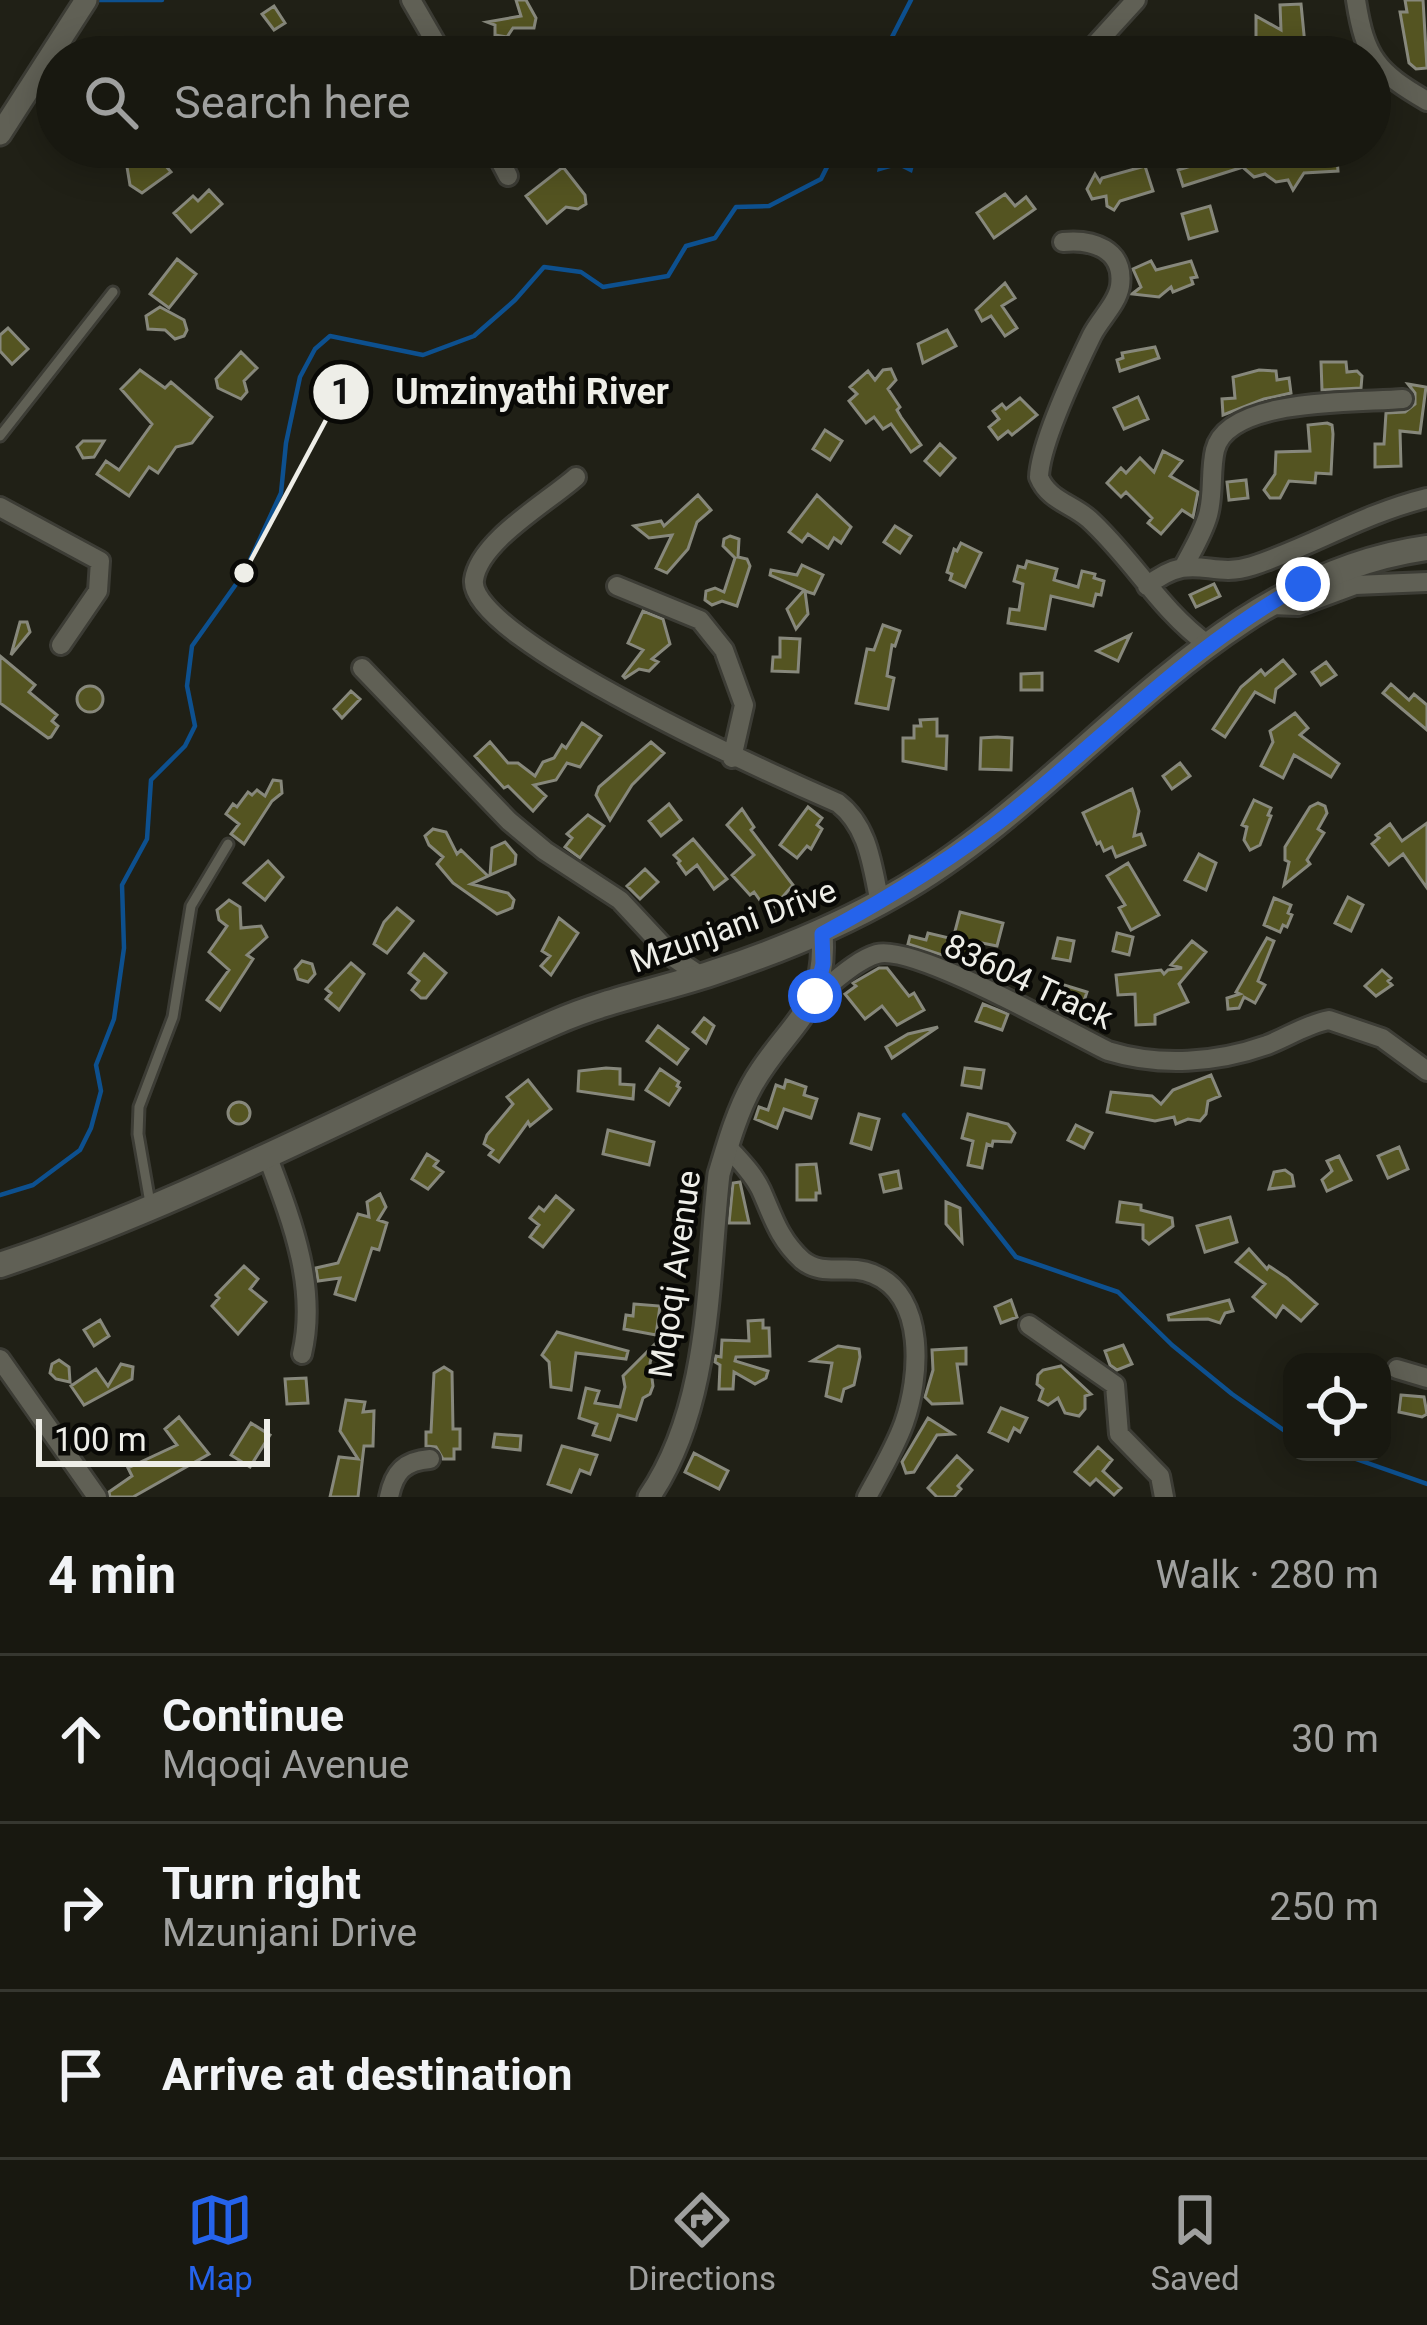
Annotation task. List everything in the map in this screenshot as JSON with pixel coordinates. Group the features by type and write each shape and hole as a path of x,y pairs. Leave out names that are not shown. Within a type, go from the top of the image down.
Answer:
{"main road":[{"name":"Mzunjani Drive","path":"0,1265 151,1208 562,1019 822,934 964,848 1207,644 1267,604 1338,569 1427,548"}],"street":[{"path":"63,36 86,0"},
{"path":"411,0 432,36"},
{"path":"1103,36 1136,0"},
{"path":"1356,0 1365,36"},
{"path":"0,134 36,78"},
{"path":"1391,79 1427,101"},
{"path":"504,168 508,176"},
{"path":"1064,242 1085,240 1102,246 1119,272 1120,289 1086,349 1042,456 1039,477 1050,495 1094,524 1180,624 1207,644"},
{"path":"1184,566 1209,514 1215,449 1229,427 1244,418 1294,406 1403,399"},
{"path":"576,477 506,533 478,566 476,594 524,639 733,758 838,803 851,813 867,843 880,902"},
{"path":"1147,586 1170,569 1184,566 1250,567 1383,509 1427,498"},
{"path":"0,508 100,561 98,591 62,644"},
{"path":"1267,604 1298,606 1355,585 1427,582"},
{"path":"617,586 700,620 724,650 744,705 733,758"},
{"path":"362,668 509,821 620,900 674,958 701,976"},
{"name":"Mqoqi Avenue","path":"649,1497 682,1429 697,1372 719,1174 727,1146 752,1086 815,996 823,964 822,934"},
{"name":"83604 Track","path":"815,996 871,957 888,953 984,987 1128,1057 1216,1059 1329,1020 1382,1038 1427,1071"},
{"path":"727,1146 750,1172 780,1237 796,1254 821,1271 874,1274 901,1296 914,1335 911,1398 903,1427 867,1497"},
{"path":"267,1155 309,1303 302,1354"},
{"path":"1029,1325 1115,1385 1118,1434 1160,1476 1165,1497"},
{"path":"0,1359 98,1497"},
{"path":"1397,1370 1427,1378"},
{"path":"389,1497 393,1478 405,1465 430,1459"}],"lane":[{"path":"0,436 113,292"},
{"path":"151,1208 138,1134 139,1107 173,1018 191,906 229,844"}],"building":[{"path":"516,0 526,0 536,18 534,28 513,28 508,36 501,36 487,22 521,16"},
{"path":"1405,0 1423,0 1427,68 1416,69 1409,63 1400,12 1407,12"},
{"path":"1301,4 1304,36 1256,36 1256,16 1281,30 1280,5"},
{"path":"274,6 285,23 274,30 262,14"},
{"path":"127,168 168,168 171,172 142,193 130,185"},
{"path":"564,168 585,195 586,204 578,209 566,207 547,223 526,196"},
{"path":"1146,168 1153,191 1120,201 1114,210 1107,206 1106,196 1092,199 1087,189 1095,174 1100,182"},
{"path":"1184,168 1240,168 1183,186 1178,170"},
{"path":"1244,168 1338,168 1304,173 1293,190 1288,180 1276,182 1265,174 1254,177"},
{"path":"209,190 222,204 191,232 174,213 193,196 198,201"},
{"path":"1005,194 1015,206 1026,197 1035,209 994,238 977,213"},
{"path":"1210,206 1217,231 1189,239 1182,214"},
{"path":"177,259 196,274 169,308 150,294"},
{"path":"1151,261 1156,270 1191,261 1197,277 1191,278 1193,284 1173,292 1171,287 1159,297 1132,294 1141,287 1133,269"},
{"path":"1005,283 1015,298 1002,306 1017,328 1005,336 991,316 982,321 976,310"},
{"path":"160,307 184,320 184,336 175,339 165,330 148,329 146,316"},
{"path":"8,328 28,349 12,364 0,351 0,335"},
{"path":"947,330 956,346 923,363 918,344"},
{"path":"1155,347 1159,358 1120,371 1117,360 1123,358 1122,353"},
{"path":"241,352 257,368 244,381 247,392 241,399 218,388 216,379"},
{"path":"1321,362 1346,362 1347,372 1362,376 1361,388 1322,390"},
{"path":"891,369 896,380 888,389 921,445 911,452 891,424 883,429 874,417 866,423 849,401 857,394 850,387 868,371 875,380 883,370"},
{"path":"140,370 165,388 171,382 212,417 192,443 176,447 158,473 149,467 129,496 97,474 106,461 119,470 152,424 121,389"},
{"path":"1276,371 1277,380 1289,378 1291,393 1223,415 1222,399 1235,398 1233,377"},
{"path":"1408,384 1426,387 1420,433 1400,431 1401,466 1375,467 1375,444 1384,444 1386,413 1405,412 1415,404 1415,393"},
{"path":"1138,397 1148,419 1124,429 1114,408"},
{"path":"1020,398 1037,415 1012,435 1008,431 998,439 989,427 999,419 993,411 1002,404 1006,409"},
{"path":"1327,423 1333,434 1331,474 1316,473 1315,483 1289,481 1280,498 1270,498 1264,490 1275,474 1276,452 1310,451 1308,425"},
{"path":"825,430 842,441 830,460 813,449"},
{"path":"83,441 104,441 94,457 83,458 77,447"},
{"path":"940,444 955,458 940,475 925,461"},
{"path":"1163,451 1182,461 1170,476 1198,492 1193,517 1182,510 1161,534 1126,492 1121,497 1107,483 1140,458 1154,472"},
{"path":"1246,480 1248,498 1229,500 1227,482"},
{"path":"698,495 711,510 697,522 688,549 667,573 656,568 672,535 649,538 634,526 661,521 664,526"},
{"path":"817,495 851,527 841,543 834,538 828,548 808,534 802,542 789,532"},
{"path":"895,526 911,536 900,553 884,542"},
{"path":"730,536 739,539 738,557 747,559 750,566 737,606 722,601 712,605 705,600 706,591 724,592 735,558 723,546"},
{"path":"961,543 981,553 965,587 950,580 952,574 947,572 954,549"},
{"path":"1027,561 1057,569 1054,580 1078,587 1082,571 1095,574 1094,578 1104,581 1101,595 1096,594 1093,606 1051,596 1045,629 1008,623 1010,609 1019,610 1023,584 1014,581 1018,566 1025,568"},
{"path":"802,565 823,575 814,594 805,591 808,614 796,629 787,609 804,590 770,575 771,570 797,575"},
{"path":"1214,584 1220,596 1196,607 1190,595"},
{"path":"643,611 663,619 670,644 652,659 658,662 649,671 639,669 625,678 643,650 628,643"},
{"path":"20,622 27,622 30,632 11,655"},
{"path":"883,625 900,631 892,645 887,676 894,678 888,709 856,703 867,649 874,650"},
{"path":"1130,635 1118,661 1097,651"},
{"path":"780,638 800,639 798,672 772,671 773,657 780,657"},
{"path":"0,656 35,685 29,692 57,715 52,721 58,726 51,737 0,703"},
{"path":"1283,660 1295,674 1276,689 1274,702 1255,692 1225,737 1213,729 1241,687"},
{"path":"1326,662 1336,675 1321,685 1312,672"},
{"path":"1042,673 1042,690 1021,690 1021,674"},
{"path":"1391,684 1409,700 1414,694 1427,705 1427,730 1383,693"},
{"path":"90,686 103,699 90,712 77,699"},
{"path":"351,691 360,699 342,718 334,709"},
{"path":"1295,713 1308,728 1300,735 1339,764 1331,777 1294,755 1283,778 1261,766 1273,742 1270,731"},
{"path":"937,719 937,736 947,736 946,769 903,761 903,738 914,738 914,726 921,726 920,720"},
{"path":"582,723 601,736 580,767 567,763 556,780 534,785 546,796 533,811 475,756 490,742 508,763 518,763 535,776 543,762 554,758 562,745 566,748"},
{"path":"981,738 1012,738 1011,770 980,769"},
{"path":"651,742 664,753 632,785 610,820 596,795 599,787"},
{"path":"1180,763 1190,776 1172,789 1163,776"},
{"path":"273,780 281,781 282,793 244,844 231,834 239,824 226,814 248,792 252,795 257,790 265,796"},
{"path":"1132,789 1139,811 1134,836 1141,834 1145,845 1116,857 1112,847 1104,851 1097,844 1083,813"},
{"path":"1254,800 1271,808 1271,816 1260,845 1250,850 1244,840 1247,827 1242,825"},
{"path":"1318,803 1327,813 1318,829 1324,833 1307,860 1310,864 1284,885 1289,862 1285,847 1310,807"},
{"path":"669,804 681,820 661,836 649,821"},
{"path":"808,807 822,818 817,825 822,829 811,849 807,846 797,858 780,845"},
{"path":"742,809 754,827 751,830 793,885 773,908 764,906 754,892 750,895 732,875 754,855 727,825"},
{"path":"588,815 604,826 580,858 565,847 572,838 567,834"},
{"path":"1427,823 1427,888 1403,854 1389,865 1372,844 1390,824 1402,841"},
{"path":"433,829 446,832 457,854 461,850 488,876 471,884 508,893 514,900 512,908 497,914 453,883 437,864 443,857 425,836"},
{"path":"693,839 727,879 714,889 697,865 686,874 674,855"},
{"path":"505,842 516,855 515,864 490,875 492,848"},
{"path":"1199,854 1216,863 1206,890 1185,880"},
{"path":"268,861 283,877 265,900 244,883"},
{"path":"1128,863 1159,915 1131,930 1119,908 1125,905 1107,876"},
{"path":"645,869 658,882 640,899 627,886"},
{"path":"1348,897 1363,905 1351,931 1335,923"},
{"path":"1274,898 1291,905 1288,913 1292,915 1280,932 1264,925"},
{"path":"229,900 240,907 241,928 261,926 267,937 247,955 253,959 220,1010 207,1000 229,970 209,952 227,926 219,920 217,910"},
{"path":"397,908 413,921 387,953 374,944"},
{"path":"960,912 1003,923 997,946 982,943 976,966 908,944 910,936 926,940 928,933 953,939"},
{"path":"559,918 578,933 551,975 541,966 550,956 542,951"},
{"path":"1117,933 1133,937 1129,955 1113,951"},
{"path":"1058,938 1074,941 1070,961 1053,958"},
{"path":"1267,938 1274,941 1258,981 1265,985 1255,1003 1244,997 1239,1008 1228,1009 1227,998 1240,994 1236,992"},
{"path":"1192,941 1206,952 1179,984 1188,1002 1155,1015 1155,1024 1136,1025 1135,994 1118,995 1116,975 1161,970 1164,974 1182,968 1171,965"},
{"path":"424,954 446,973 421,998 412,990 419,981 409,973"},
{"path":"302,961 312,964 315,974 308,982 298,979 295,969"},
{"path":"351,963 364,974 339,1010 326,999 331,993 326,989"},
{"path":"887,968 909,996 914,993 924,1010 897,1025 882,1006 865,1019 845,994 856,986 853,983"},
{"path":"1382,970 1392,985 1376,996 1365,986"},
{"path":"1064,985 1087,992 1079,1016 1056,1009"},
{"path":"983,1004 1008,1014 1002,1030 976,1021"},
{"path":"704,1018 714,1026 706,1043 693,1032"},
{"path":"658,1026 688,1049 677,1064 647,1041"},
{"path":"938,1027 892,1058 886,1047 908,1034"},
{"path":"965,1068 984,1070 981,1088 962,1085"},
{"path":"620,1069 620,1084 634,1085 633,1099 578,1091 579,1071"},
{"path":"660,1069 679,1082 669,1105 646,1090"},
{"path":"1211,1075 1220,1096 1208,1101 1200,1121 1176,1124 1174,1117 1155,1121 1107,1112 1111,1092 1152,1096 1161,1104 1173,1090"},
{"path":"528,1080 551,1109 530,1126 528,1122 499,1162 484,1144 487,1135 513,1104 507,1097"},
{"path":"786,1080 806,1087 804,1095 817,1099 811,1118 784,1109 777,1128 755,1119 759,1107 768,1110 776,1085 784,1088"},
{"path":"239,1102 250,1113 239,1124 228,1113"},
{"path":"859,1114 879,1119 871,1149 851,1143"},
{"path":"968,1114 1008,1124 1015,1133 1011,1142 987,1144 982,1168 968,1165 973,1141 962,1138"},
{"path":"1076,1125 1092,1133 1084,1148 1068,1140"},
{"path":"608,1130 654,1142 649,1165 603,1154"},
{"path":"1399,1147 1408,1169 1388,1178 1378,1156"},
{"path":"427,1154 443,1172 428,1189 412,1179"},
{"path":"1339,1156 1351,1180 1327,1191 1322,1180 1332,1171 1327,1161"},
{"path":"816,1164 820,1193 816,1200 797,1200 797,1165"},
{"path":"1285,1170 1292,1175 1294,1186 1269,1189 1274,1172"},
{"path":"898,1171 901,1188 884,1192 880,1175"},
{"path":"740,1182 749,1223 729,1223 733,1183"},
{"path":"380,1194 386,1207 378,1220 387,1223 379,1250 372,1248 355,1300 335,1294 340,1278 318,1281 316,1268 338,1263 358,1214 369,1217 367,1202"},
{"path":"556,1196 573,1210 543,1247 530,1237 539,1225 530,1218 539,1207 544,1211"},
{"path":"946,1202 960,1208 962,1242 946,1224"},
{"path":"1120,1202 1172,1218 1173,1226 1149,1244 1143,1239 1143,1225 1117,1222"},
{"path":"1230,1217 1237,1242 1205,1252 1197,1226"},
{"path":"1249,1249 1267,1269 1287,1278 1317,1304 1301,1321 1283,1306 1276,1317 1253,1297 1265,1284 1236,1262"},
{"path":"244,1266 258,1279 250,1289 266,1302 238,1334 212,1306 219,1298 216,1295"},
{"path":"1011,1300 1017,1317 1001,1323 995,1307"},
{"path":"1229,1300 1233,1311 1225,1313 1220,1323 1169,1320 1168,1315"},
{"path":"634,1304 660,1306 656,1335 624,1329"},
{"path":"100,1320 109,1336 94,1346 84,1330"},
{"path":"763,1320 763,1328 769,1328 770,1356 736,1357 735,1361 768,1371 766,1378 755,1384 734,1372 733,1389 719,1389 720,1365 715,1362 716,1356 721,1357 722,1340 749,1341 748,1321"},
{"path":"557,1332 628,1351 626,1359 576,1353 571,1390 551,1387 549,1362 542,1355"},
{"path":"655,1344 650,1363 653,1386 636,1420 618,1415 610,1440 593,1435 597,1424 579,1418 586,1388 599,1391 595,1403 620,1407 623,1376"},
{"path":"1123,1345 1132,1364 1117,1370 1105,1351"},
{"path":"838,1346 859,1349 860,1357 854,1385 844,1389 841,1401 826,1396 832,1363 812,1361"},
{"path":"966,1348 966,1364 957,1364 962,1403 932,1404 925,1397 933,1370 932,1350"},
{"path":"59,1360 69,1367 70,1382 50,1373"},
{"path":"121,1364 133,1367 132,1379 84,1405 71,1386 96,1369 108,1386"},
{"path":"1061,1366 1091,1394 1085,1396 1085,1409 1079,1416 1065,1413 1058,1398 1048,1405 1039,1400 1043,1389 1037,1384 1038,1375"},
{"path":"444,1367 452,1372 453,1429 460,1429 460,1449 454,1449 454,1459 443,1459 436,1447 426,1446 434,1373"},
{"path":"306,1378 308,1403 287,1404 285,1379"},
{"path":"1401,1395 1424,1397 1427,1414 1399,1412"},
{"path":"346,1400 365,1402 363,1412 374,1411 373,1446 364,1446 358,1497 330,1497 339,1457 358,1459 340,1431"},
{"path":"1001,1408 1027,1418 1020,1432 1014,1428 1008,1441 989,1432"},
{"path":"179,1417 209,1454 133,1497 110,1497 109,1492 132,1476 128,1468 177,1445 165,1429"},
{"path":"928,1418 953,1434 937,1435 914,1472 906,1473 902,1462"},
{"path":"251,1423 270,1435 250,1467 231,1455"},
{"path":"495,1434 521,1436 520,1450 493,1447"},
{"path":"562,1446 597,1455 590,1474 580,1470 571,1492 548,1484"},
{"path":"1098,1447 1112,1460 1103,1471 1121,1488 1114,1495 1096,1479 1090,1485 1075,1472"},
{"path":"694,1453 728,1471 719,1489 685,1472"},
{"path":"957,1456 972,1470 954,1497 937,1497 928,1488"}],"waterway":[{"path":"91,0 162,0"},
{"path":"893,36 911,0"},
{"path":"0,1195 33,1185 80,1150 91,1128 101,1091 96,1065 114,1019 124,948 122,885 147,839 151,780 185,746 195,726 187,686 192,646 244,573 281,493 300,377 315,349 330,336 423,355 474,336 544,267 581,272 603,287 668,276 686,246 715,238 736,207 769,206 821,179 826,168"},
{"path":"904,1115 1016,1257 1118,1292 1172,1345 1283,1430"},
{"path":"1362,1461 1427,1484"}],"place":[{"name":"Umzinyathi River","path":"244,573"}],"route":[{"path":"815,996 823,964 822,934 901,891 964,848 1207,644 1253,611 1303,584"}]}
